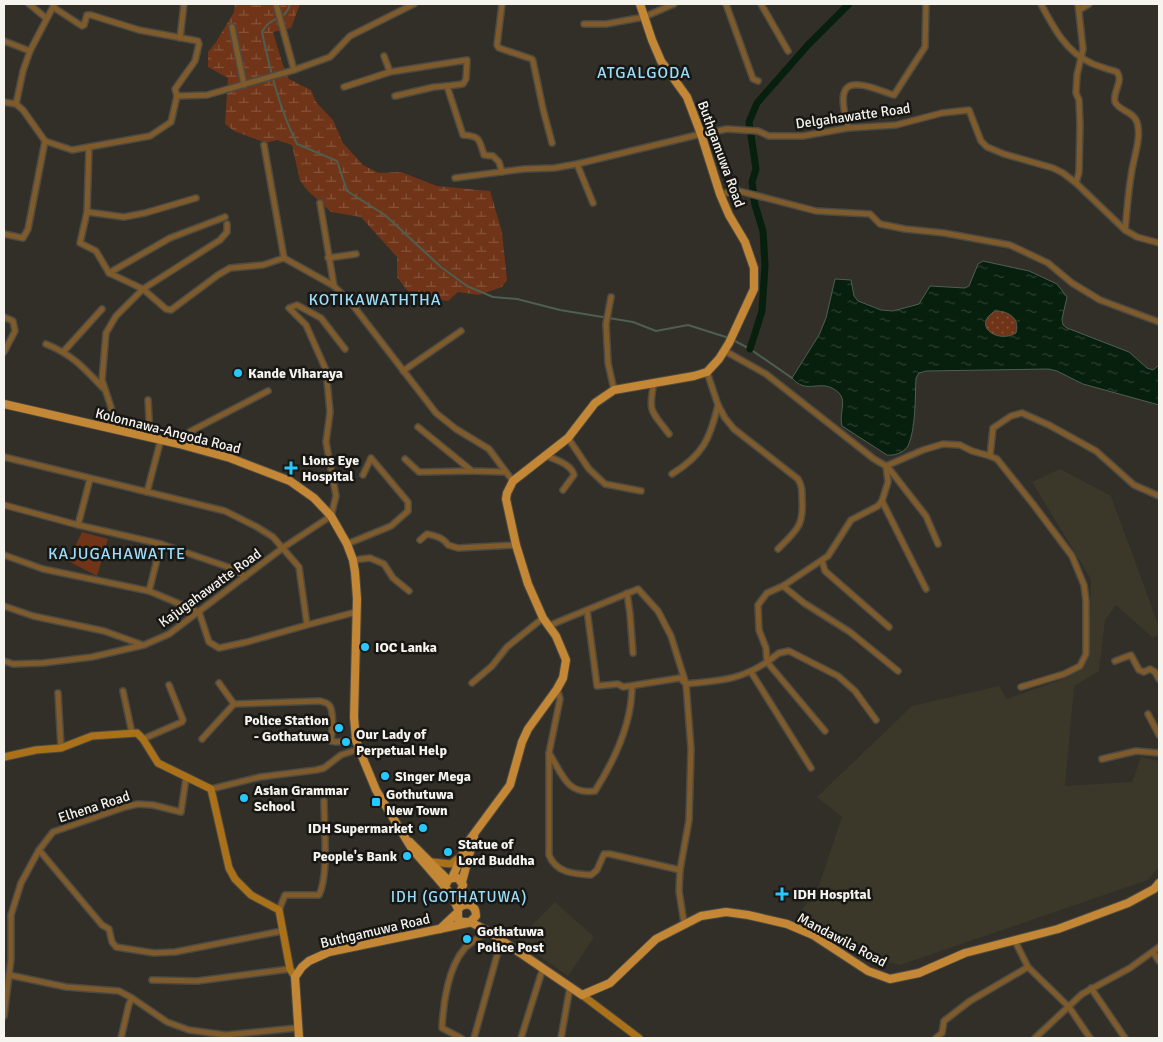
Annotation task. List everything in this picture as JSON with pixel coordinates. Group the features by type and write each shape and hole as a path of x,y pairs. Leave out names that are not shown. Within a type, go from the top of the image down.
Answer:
{"main road":[{"name":"Buthgamuwa Road","path":"640,4 661,61 676,79 686,97 701,134 720,194 729,215 745,242 754,268 754,288 734,334 725,350 707,372"},
{"path":"582,996 488,931 462,922 458,918 449,881 468,842 510,786 522,742 528,728 557,689 563,678 566,660 556,636 543,618 528,584 516,546 506,499 507,493 513,481 568,438 595,403 614,390 707,372"},
{"name":"Kolonnawa-Angoda Road","path":"4,404 150,437 230,458 290,481 314,498 331,516 353,560 356,586 354,716 356,740 376,790 412,849 449,881"},
{"path":"451,894 460,893 474,835"},
{"name":"Kolonnawa-Angoda Road","path":"407,839 449,881"},
{"path":"449,881 458,878 473,908 476,916 469,923"},
{"name":"Mandawila Road","path":"582,996 610,983 656,939 684,923 701,916 726,912 787,924 813,935 868,971 890,979 919,973 965,953 1058,929 1128,903 1154,889 1159,883"},
{"path":"457,911 466,904 473,908 488,931"},
{"name":"Buthgamuwa Road","path":"440,929 457,911"},
{"name":"Buthgamuwa Road","path":"295,977 309,961 329,952 469,923"},
{"path":"295,977 299,1038"}],"street":[{"path":"29,4 46,18"},
{"path":"180,38 184,4"},
{"path":"276,4 294,70"},
{"path":"177,96 207,95 294,70 330,57 350,36 414,4"},
{"path":"502,4 497,45 499,48 532,59 552,143"},
{"path":"584,24 606,24 644,17 674,4"},
{"path":"726,4 753,79 758,82"},
{"path":"761,4 788,50"},
{"path":"848,128 843,106 845,90 850,86 860,84 894,95 925,46 926,4"},
{"path":"1042,4 1053,27 1064,43 1091,64 1117,72 1120,79 1115,98 1116,102 1118,106 1133,114 1137,122 1138,130 1125,230"},
{"path":"1076,183 1079,172 1080,124 1079,100 1076,93 1080,57 1083,49 1078,4"},
{"path":"1079,10 1089,4"},
{"path":"4,102 16,104 23,110 45,141 72,150 150,136 171,122 177,96 175,89 195,61 198,41 139,30 91,15 87,15 82,26 54,5 30,51 23,71 16,104"},
{"path":"232,27 244,85"},
{"path":"4,41 30,51"},
{"path":"384,56 390,72"},
{"path":"344,87 390,72 467,60 466,79 463,84 434,87 395,96"},
{"path":"447,86 463,135 478,138 484,155 493,156 499,162 502,172"},
{"name":"Delgahawatte Road","path":"455,178 577,164 727,129 758,131 769,136 803,136 848,128 896,125 942,113 969,110 981,141 986,147 1053,168 1063,173 1125,230 1137,237 1159,243"},
{"path":"4,234 23,238 28,229 45,141"},
{"path":"264,145 284,258"},
{"path":"88,147 87,212 80,243 96,251 109,273 143,289 166,309 171,310 230,268 263,265 284,258 334,286 352,304 436,413 456,429 489,449 513,481"},
{"path":"577,164 593,204"},
{"path":"720,194 739,191 816,211 870,214 880,224 905,229 944,233 1010,244 1048,263 1072,284 1100,300 1159,322"},
{"path":"87,212 124,217 196,198"},
{"path":"320,203 334,286"},
{"path":"109,273 170,238 225,217"},
{"path":"114,429 111,407 102,380 106,333 116,316 143,289 220,240 227,232 227,224"},
{"path":"328,258 356,254"},
{"path":"611,296 606,324 608,363 614,390"},
{"path":"331,516 336,496 326,442 330,412 326,370 306,325 289,308 297,305 321,318 345,349"},
{"path":"64,351 102,309"},
{"path":"4,317 13,321 15,331 4,352"},
{"path":"403,371 461,331"},
{"path":"46,344 64,351 105,391"},
{"path":"725,350 766,374 886,466 926,516 938,544"},
{"path":"707,372 718,405 734,429 798,479 802,485 803,516 796,531 778,549"},
{"path":"654,382 649,405 669,434"},
{"path":"179,444 184,436 191,431 268,391"},
{"path":"148,400 150,437"},
{"path":"672,474 690,463 701,450 714,424 718,405"},
{"path":"990,456 993,428 1011,416 1022,413 1049,425 1096,451 1134,484 1159,496"},
{"path":"418,426 472,471"},
{"path":"568,438 589,469 605,484 641,491"},
{"path":"147,492 160,440"},
{"path":"886,466 923,450 943,444 960,445 972,451 990,456 996,459 1015,482 1072,556 1084,585 1086,601 1086,654 1080,666 1064,674 1020,687"},
{"path":"4,456 90,479 225,511 258,527 284,547 299,567 307,625"},
{"path":"547,456 572,470 574,476 563,490"},
{"path":"346,544 391,526 408,512 408,502 371,458 363,475"},
{"path":"405,459 420,472 506,472"},
{"path":"825,730 767,662 766,648 760,630 758,605 766,593 783,586 828,556 851,520 878,506 882,501 888,482 886,466"},
{"path":"78,525 90,479"},
{"path":"882,501 926,589"},
{"path":"4,505 78,525 161,544 234,569 245,577"},
{"name":"Kajugahawatte Road","path":"4,661 13,664 43,663 92,657 144,645 169,634 284,547 331,516"},
{"path":"420,540 427,534 445,540 448,545 458,548 516,546"},
{"path":"149,591 161,544"},
{"path":"4,555 43,569 149,591 198,612 209,642 219,648 248,642 356,612"},
{"path":"353,560 370,558 384,564 393,578 409,591"},
{"path":"822,560 825,571 889,627"},
{"path":"783,586 804,604 850,632 898,671"},
{"path":"548,626 638,589 658,611 671,636 686,684 691,749 689,820 680,870 679,891 684,923"},
{"path":"627,593 633,653"},
{"path":"4,606 33,616 104,631 144,645"},
{"path":"587,610 597,686 618,684 623,687 680,678 686,684"},
{"path":"472,683 492,666 507,647 543,618"},
{"path":"686,684 730,679 751,672 779,653 789,651 838,676 855,691 876,720"},
{"path":"1115,660 1131,654 1139,670 1144,672 1150,669 1155,672 1159,679"},
{"path":"4,666 13,664"},
{"path":"751,672 811,768"},
{"path":"219,683 234,704"},
{"path":"143,739 183,720 169,685"},
{"path":"549,753 570,787 584,793 594,792 604,777 622,737 632,703 632,686"},
{"path":"557,689 560,698 549,753 549,855 552,863 560,869 591,875 597,870 604,854 610,854 680,870"},
{"path":"123,691 132,733"},
{"path":"58,692 61,748"},
{"path":"202,739 234,704 320,701 328,704 331,708 333,723 331,741 356,740"},
{"path":"1148,714 1159,735"},
{"path":"4,757 36,750 61,748 92,736 137,733 158,763 211,789 260,777 324,768 342,755 359,749"},
{"path":"1102,759 1136,752 1159,753"},
{"name":"Elhena Road","path":"4,1016 11,959 11,915 21,882 39,850 53,832 125,807 145,804 181,812 186,778"},
{"path":"211,789 228,868 251,895 279,910"},
{"path":"295,977 290,969 279,910 285,895 319,895 322,890 324,801"},
{"path":"39,850 102,925 109,929 112,942 116,947 154,953 175,952 282,931"},
{"path":"432,862 450,864 461,856"},
{"path":"461,1038 442,1028 443,1003 452,972 465,949 488,931"},
{"path":"474,1038 501,941"},
{"path":"1015,941 1028,967 1069,1007 1090,1038"},
{"path":"1035,1038 1091,988 1130,968 1159,947"},
{"path":"1153,952 1159,960"},
{"path":"936,1038 942,1033 944,1021 970,1001 1028,967"},
{"path":"521,1038 543,968"},
{"path":"152,980 197,981 290,969"},
{"path":"9,975 66,987 119,991 167,1022 189,1030 226,1035 297,1028"},
{"path":"562,1038 570,987"},
{"path":"1091,988 1124,1038"},
{"path":"582,996 639,1038"},
{"path":"121,1038 132,998"}],"shaded area":[{"path":"1060,469 1111,496 1159,627 1159,635 1153,638 1116,605 1105,620 1099,671 1074,686 1065,786 1132,782 1141,757 1159,761 1159,867 1148,880 900,965 870,958 798,914 817,891 842,817 817,797 912,706 999,686 1007,699 1063,679 1081,669 1089,657 1091,579 1032,482"},
{"path":"555,902 594,937 568,976 517,940"}],"green space":[{"path":"235,4 300,4 291,28 273,32 282,62 289,79 311,90 316,102 333,120 343,143 363,165 379,173 401,172 437,186 490,191 502,232 507,280 502,287 479,295 458,292 448,301 421,298 409,293 397,277 397,257 361,217 331,212 300,181 292,145 277,140 266,143 234,131 225,124 228,78 208,67 208,52 234,12"},
{"path":"995,311 1005,312 1013,316 1017,323 1016,333 1002,336 990,332 986,327 986,322 988,317"},
{"path":"82,532 108,539 97,576 68,561"}],"water":[{"path":"983,261 1029,271 1057,284 1067,297 1062,319 1063,325 1129,352 1147,368 1153,370 1159,365 1159,405 1083,384 1057,371 1048,369 926,371 919,373 916,378 914,422 908,446 901,452 887,455 842,426 843,405 838,392 827,386 802,385 792,378 819,335 826,318 835,279 851,280 854,296 858,301 881,310 893,311 919,304 930,286 965,288 969,286 978,264","holes":["995,311 1005,312 1015,319 1016,333 1002,336 990,332 986,327 986,322 988,317"]}],"waterway":[{"path":"290,4 286,12 281,17 271,21 262,32 280,103 297,144 337,161 347,191 385,215 441,267 467,286 493,297 517,299 560,310 633,322 656,331 688,325 729,338"},
{"path":"750,349 762,311 765,265 763,231 755,205 752,182 756,169 749,122 757,103 808,45 849,4"},
{"path":"733,340 750,349 792,378"}],"place":[{"name":"Kande Viharaya","path":"238,373"},
{"name":"Lions Eye Hospital","path":"291,468"},
{"name":"IOC Lanka","path":"365,647"},
{"name":"Police Station - Gothatuwa","path":"339,728"},
{"name":"Our Lady of Perpetual Help","path":"346,742"},
{"name":"Singer Mega","path":"385,776"},
{"name":"Asian Grammar School","path":"244,798"},
{"name":"Gothutuwa New Town","path":"376,802"},
{"name":"IDH Supermarket","path":"423,828"},
{"name":"Statue of Lord Buddha","path":"448,852"},
{"name":"People's Bank","path":"407,856"},
{"name":"IDH Hospital","path":"782,894"},
{"name":"Gothatuwa Police Post","path":"467,939"}],"district":[{"name":"ATGALGODA","path":"644,73"},
{"name":"KOTIKAWATHTHA","path":"375,300"},
{"name":"KAJUGAHAWATTE","path":"117,554"},
{"name":"IDH (GOTHATUWA)","path":"459,897"}]}
